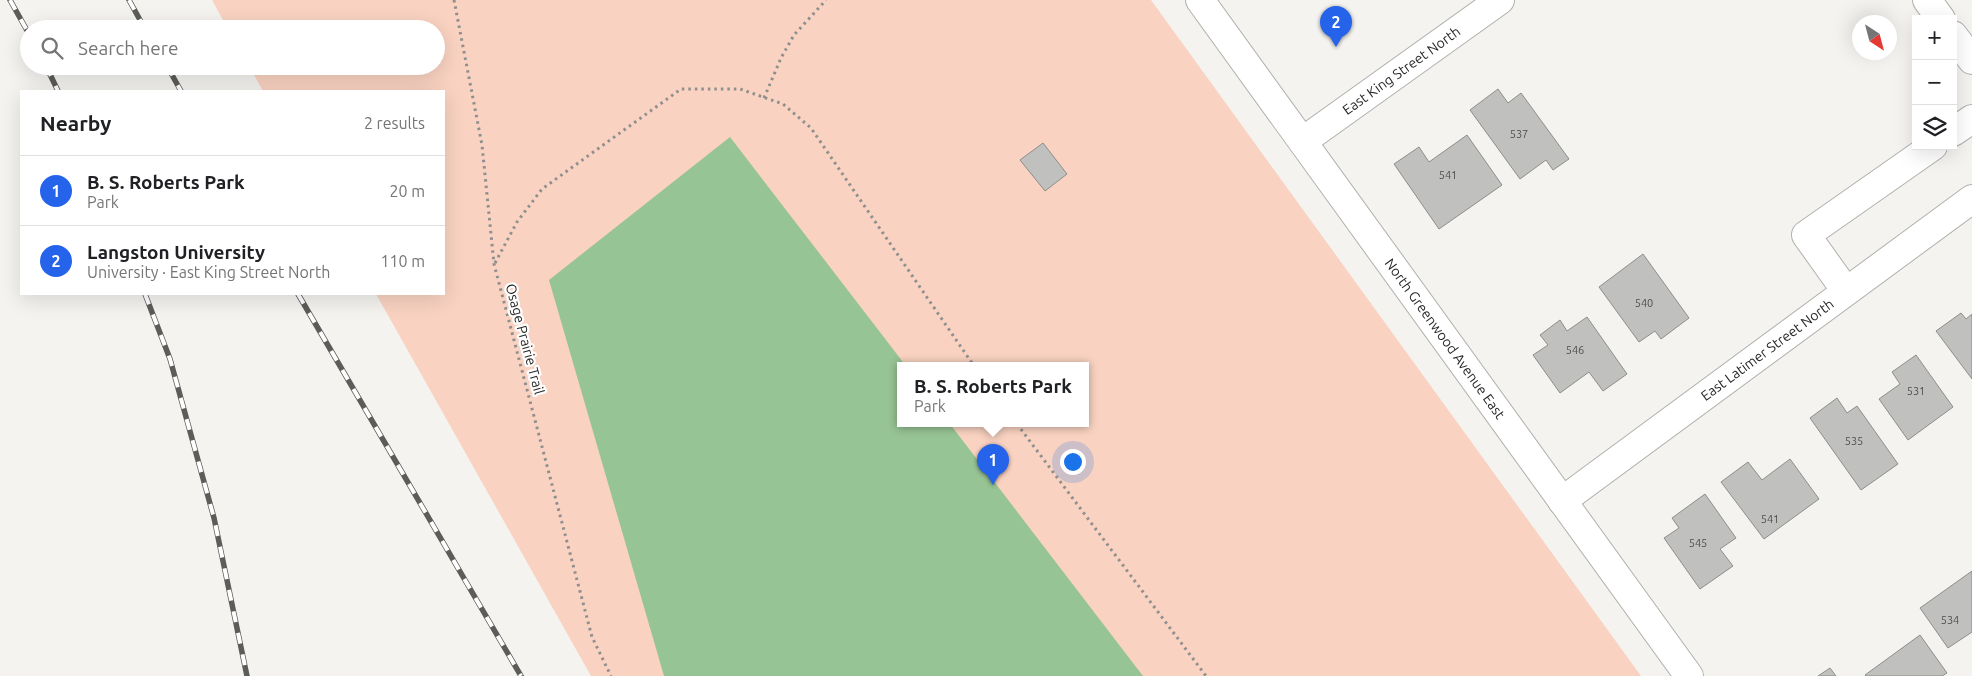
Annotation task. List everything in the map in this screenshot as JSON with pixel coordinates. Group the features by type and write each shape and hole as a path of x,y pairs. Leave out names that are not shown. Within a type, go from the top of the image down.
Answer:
{"street":[{"name":"North Greenwood Avenue East","path":"1200,0 1689,676"},
{"name":"East King Street North","path":"1303,141 1500,0"},
{"path":"1927,0 1938,15"},
{"path":"1957,40 1972,60"},
{"path":"1957,129 1972,119"},
{"path":"1846,292 1806,234 1927,150"},
{"name":"East Latimer Street North","path":"1562,501 1972,199"}],"path":[{"name":"Osage Prairie Trail","path":"454,0 482,145 494,264 592,637 611,676"},
{"path":"764,98 781,58 794,35 826,0"},
{"path":"494,264 517,222 542,189 681,90 740,89 783,104 811,128 971,362"},
{"path":"1019,427 1206,676"}],"shaded area":[{"path":"212,0 1151,0 1641,676 591,676 377,295 445,295 445,90 262,90 254,75 445,75 445,20 223,20"},
{"path":"730,137 903,362 897,362 897,427 952,427 1143,676 664,676 549,280"}],"building":[{"path":"1498,89 1508,103 1521,93 1569,159 1553,170 1546,160 1520,179 1470,110"},
{"path":"1467,135 1502,185 1439,229 1394,164 1419,147 1429,162"},
{"path":"1043,143 1067,174 1045,191 1020,160"},
{"path":"1643,254 1689,318 1661,339 1655,331 1639,342 1599,287"},
{"path":"1961,313 1966,319 1972,314 1972,379 1936,331"},
{"path":"1587,317 1627,374 1603,391 1589,372 1560,393 1533,355 1548,345 1540,335 1560,320 1567,331"},
{"path":"1916,355 1953,407 1908,440 1879,399 1900,384 1892,372"},
{"path":"1837,398 1847,413 1857,406 1898,464 1861,490 1810,418"},
{"path":"1790,459 1819,499 1764,539 1721,482 1748,462 1762,480"},
{"path":"1705,494 1736,538 1720,549 1733,566 1700,589 1664,538 1679,528 1672,518"},
{"path":"1972,571 1972,632 1948,648 1920,608"},
{"path":"1920,635 1947,673 1942,676 1865,675"},
{"path":"1830,668 1836,676 1818,676"}],"railway":[{"path":"10,0 21,20"},
{"path":"129,0 140,20"},
{"path":"50,75 58,90"},
{"path":"172,75 180,90"},
{"path":"145,295 170,359 214,518 247,676"},
{"path":"299,295 521,676"}],"place":[{"name":"Langston University","path":"1336,47"},
{"name":"B. S. Roberts Park","path":"993,485"}]}
